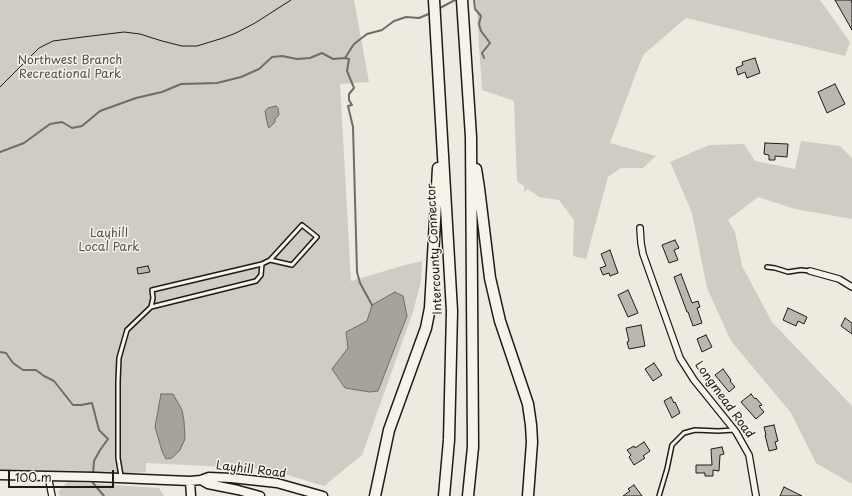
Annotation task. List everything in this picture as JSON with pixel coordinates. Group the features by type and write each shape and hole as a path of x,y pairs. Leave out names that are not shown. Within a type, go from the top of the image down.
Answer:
{"highway":[{"name":"Intercounty Connector","path":"434,0 452,311 449,440 444,496"},
{"path":"462,0 470,136 473,447 468,496"},
{"path":"375,496 389,430 426,328 430,308 441,122"},
{"path":"470,136 479,188 490,278 500,320 528,404 532,442 528,496"},
{"path":"528,483 533,496"}],"main road":[{"name":"Layhill Road","path":"0,475 190,481 201,480 209,477 231,478 277,483 323,496"},
{"name":"Layhill Road","path":"201,480 208,484 260,496"},
{"path":"190,481 191,496"}],"street":[{"name":"Longmead Road","path":"640,228 643,254 680,358 694,380 734,430 749,455 756,496"},
{"path":"810,271 839,279 852,286"},
{"path":"48,476 52,496"}],"lane":[{"path":"151,307 153,298 152,290 262,264 270,260 302,225 317,237 292,265 270,260"},
{"path":"121,478 118,458 118,381 119,358 127,330 151,307 256,281 261,275 262,264"},
{"path":"767,267 788,272 801,270 810,271"},
{"path":"659,496 672,445 684,433 695,430 734,430"}],"green space":[{"path":"0,0 354,0 369,82 340,84 351,281 422,261 421,281 413,312 362,455 324,486 268,469 146,463 146,472 105,475 0,472"},
{"path":"475,0 820,0 850,42 845,56 686,18 644,54 639,65 610,143 656,156 643,168 621,168 608,177 586,259 573,256 574,220 559,200 539,197 528,189 524,192 524,186 517,181 514,101 482,90"},
{"path":"801,141 840,146 852,158 852,219 795,209 758,197 728,220 735,232 742,266 772,322 852,406 852,484 816,463 791,413 731,341 707,288 692,213 670,162 709,145 744,144 755,161 795,169"},
{"path":"67,482 159,488 164,496 60,496 58,492"}],"shaded area":[{"path":"276,106 278,108 279,115 269,128 265,111 268,108"},
{"path":"395,292 403,296 407,316 378,391 370,392 345,388 332,369 348,348 346,332 367,321 372,305"},
{"path":"161,394 173,394 182,410 184,421 185,439 180,450 172,458 166,459 155,427"}],"building":[{"path":"835,0 851,0 852,30"},
{"path":"755,58 760,73 747,78 745,72 738,75 736,68 743,65 742,62"},
{"path":"835,84 845,104 827,113 818,92"},
{"path":"765,143 788,144 787,157 775,156 775,160 769,160 769,155 764,154"},
{"path":"675,240 679,248 674,250 678,260 669,263 662,245"},
{"path":"610,250 618,273 610,276 609,273 603,275 600,268 606,266 601,254"},
{"path":"148,266 150,272 138,274 137,268"},
{"path":"681,274 692,303 698,301 700,307 697,308 702,323 693,326 674,277"},
{"path":"628,290 638,313 628,317 618,295"},
{"path":"788,308 807,317 804,324 798,321 796,326 783,320"},
{"path":"845,318 852,323 852,334 841,326"},
{"path":"641,325 645,346 629,349 626,328"},
{"path":"706,335 712,347 702,352 697,339"},
{"path":"654,363 662,375 653,381 645,369"},
{"path":"723,369 735,387 729,392 715,375"},
{"path":"751,394 762,405 759,406 764,412 756,419 741,402"},
{"path":"671,397 680,413 672,418 664,401"},
{"path":"774,425 778,441 775,442 777,449 769,451 764,427"},
{"path":"644,442 650,451 643,456 645,458 634,465 629,457 631,455 627,450 634,446 635,448"},
{"path":"722,447 724,454 720,455 719,471 713,470 713,476 705,476 705,473 696,473 696,465 712,465 711,449"},
{"path":"634,485 642,496 623,496 630,491 628,489"},
{"path":"784,487 802,496 780,496"}],"waterway":[{"path":"438,9 455,0"},
{"path":"474,0 475,9 481,16 479,24 481,31 490,43 482,53 484,58"},
{"path":"0,152 24,143 50,124 62,122 72,128 82,126 100,111 136,98 162,92 181,84 217,83 241,77 259,69 272,57 282,56 297,59 310,58 322,53 333,59 345,58 354,44 367,34 382,30 394,21 406,17 419,18 431,13"},
{"path":"345,58 349,59 347,71 354,88 349,94 349,100 352,105 348,106 353,127 357,272 360,283 372,305"},
{"path":"0,352 6,353 13,363 23,370 36,370 54,381 73,405 92,403 99,430 108,439 94,461 93,474"},
{"path":"93,479 93,483 104,496"}],"tram line":[{"path":"0,87 39,48 53,41 124,32 140,34 182,46 197,46 236,33 255,23 291,0"}],"park label":[{"name":"Northwest Branch Recreational Park","path":"70,68"},
{"name":"Layhill Local Park","path":"109,241"}]}
